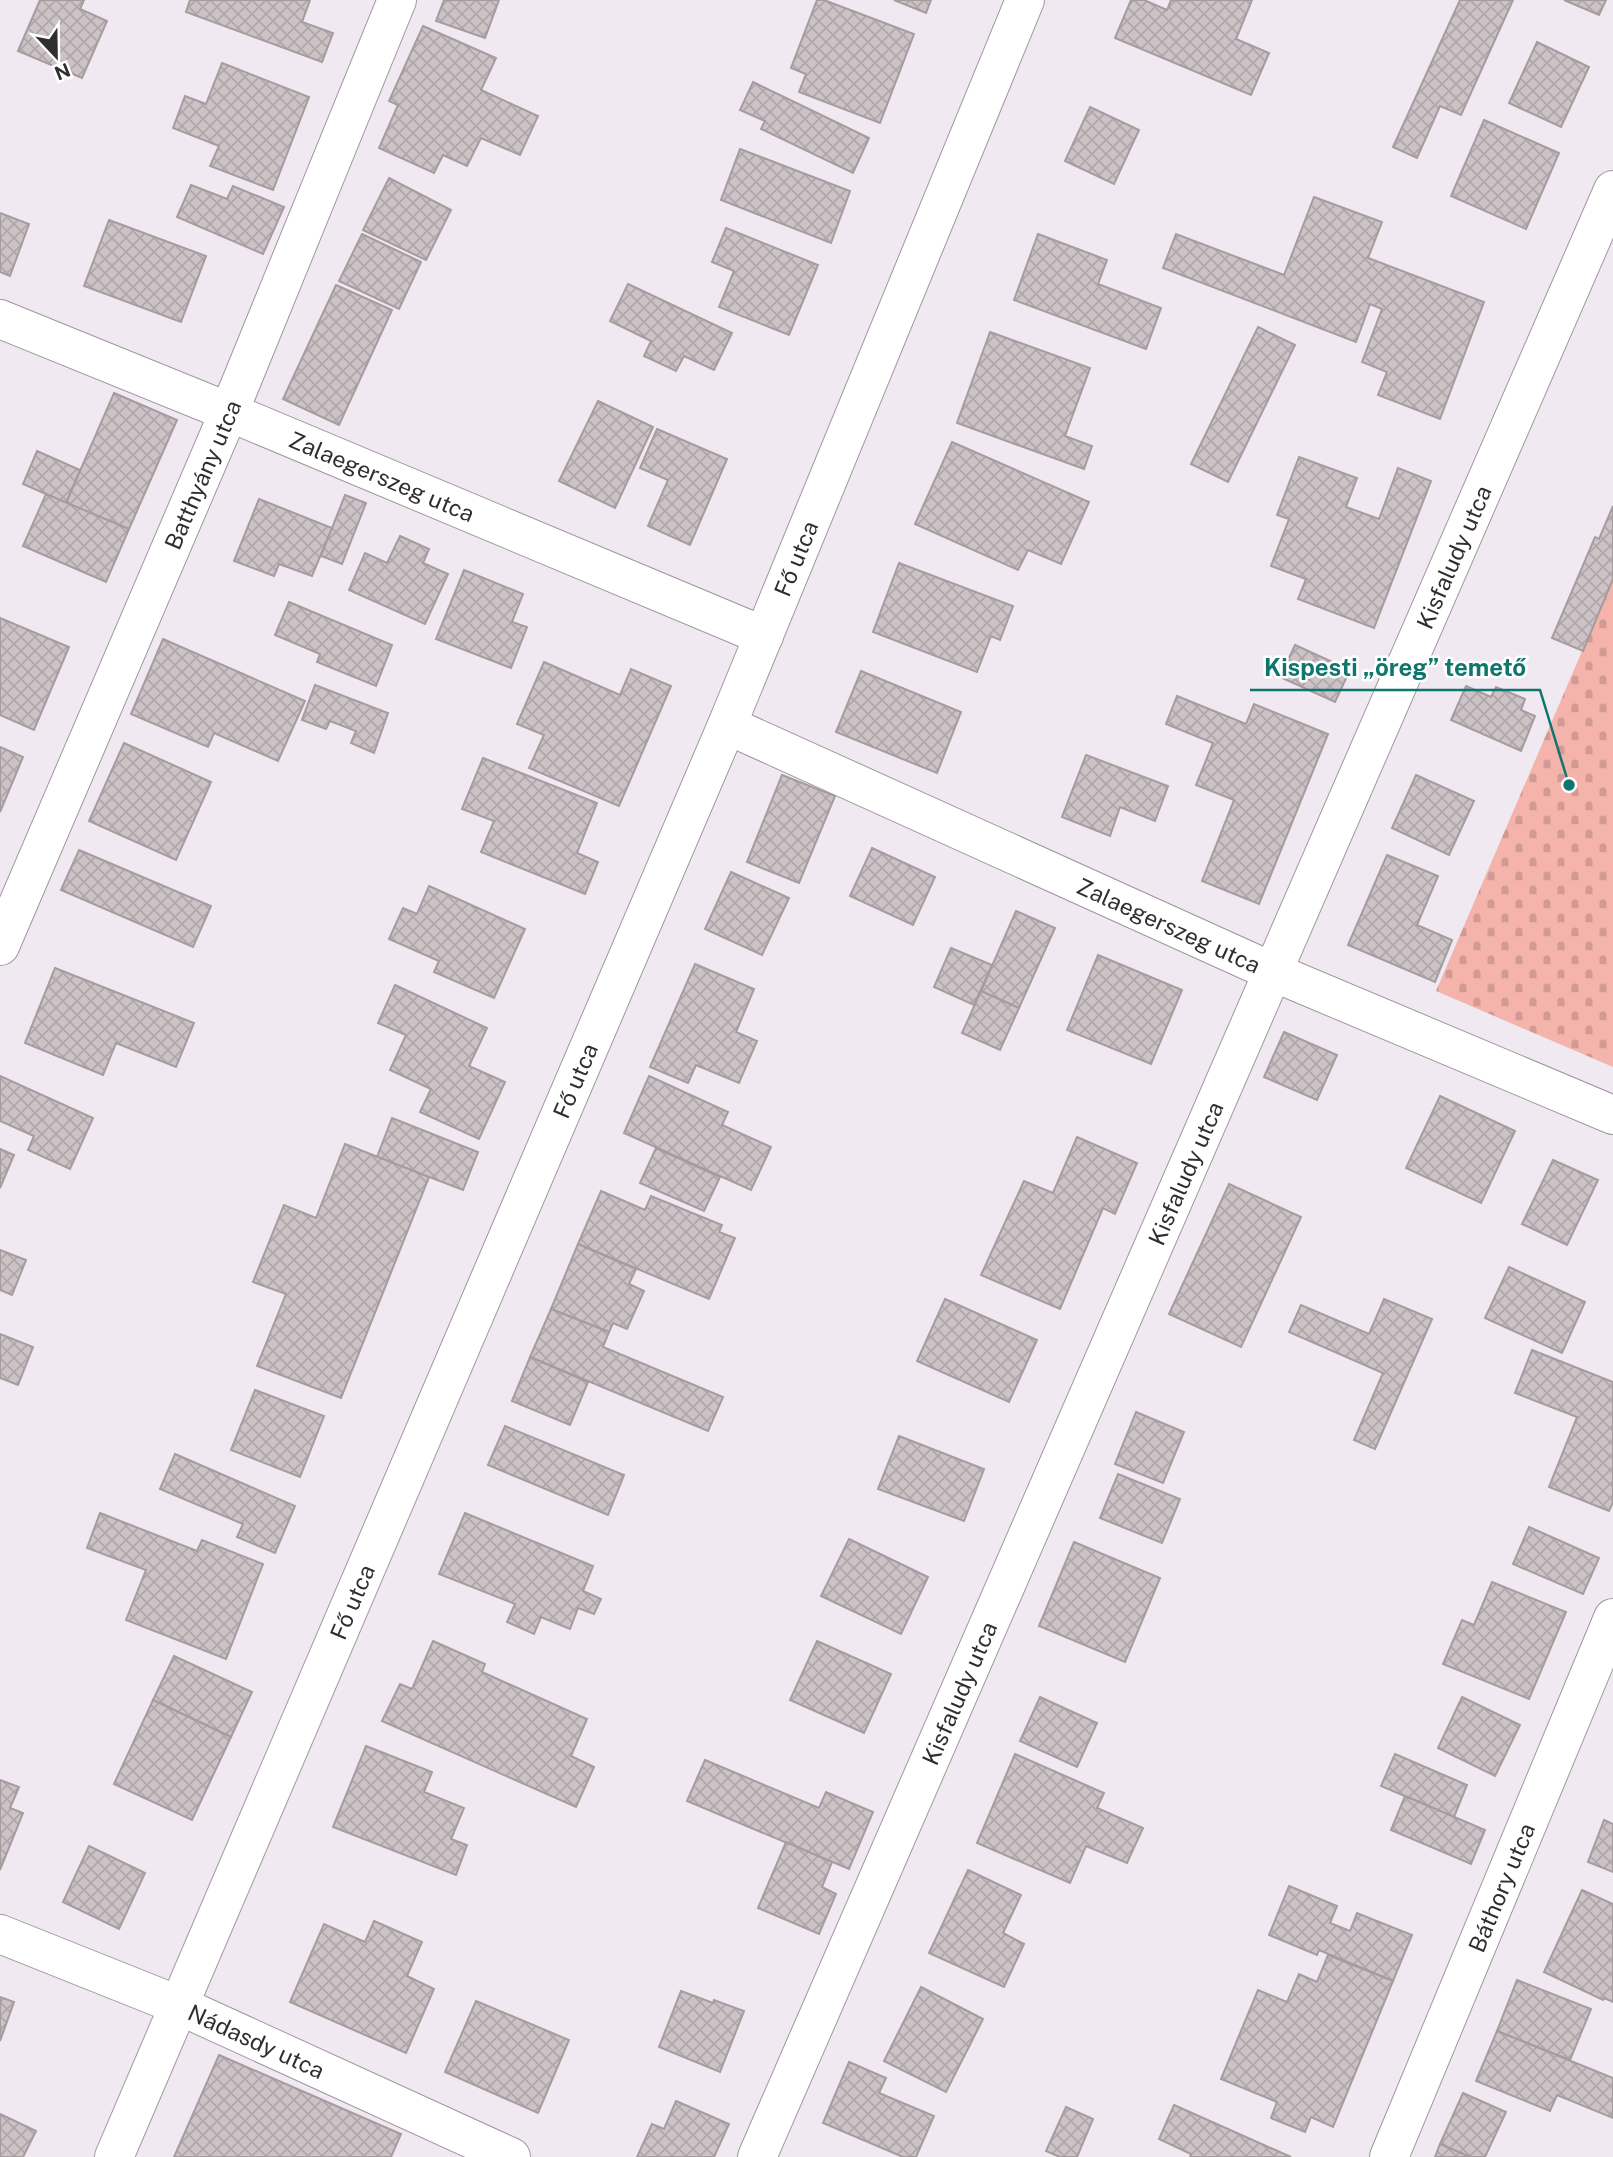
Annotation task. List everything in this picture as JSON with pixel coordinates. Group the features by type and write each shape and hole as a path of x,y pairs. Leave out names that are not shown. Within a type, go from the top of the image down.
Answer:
{"street":[{"name":"Batthyány utca","path":"0,946 229,412 397,0"},
{"name":"Fő utca","path":"114,2157 727,725 1025,0"},
{"name":"Kisfaludy utca","path":"757,2157 1613,190"},
{"name":"Zalaegerszeg utca","path":"0,319 764,636"},
{"name":"Zalaegerszeg utca","path":"727,725 1273,972 1613,1115"},
{"name":"Báthory utca","path":"1389,2157 1613,1618"},
{"name":"Nádasdy utca","path":"0,1934 178,2005 511,2157"}],"green space":[{"path":"1613,579 1613,1067 1436,991"}],"building":[{"path":"40,0 84,0 80,9 107,21 82,78 18,51"},
{"path":"190,0 310,0 302,22 333,33 322,62 186,12"},
{"path":"444,0 499,0 485,38 436,21"},
{"path":"817,0 824,0 914,34 880,123 799,92 806,74 791,68"},
{"path":"894,0 931,0 926,13"},
{"path":"1131,0 1144,0 1167,10 1171,0 1252,0 1236,39 1269,53 1251,95 1115,38"},
{"path":"1460,0 1513,0 1461,115 1440,106 1417,158 1393,147"},
{"path":"1564,0 1606,0 1599,15"},
{"path":"423,26 496,58 481,90 538,116 520,155 481,138 467,166 443,155 434,173 379,148 398,105 389,101"},
{"path":"1537,42 1589,67 1561,127 1509,103"},
{"path":"222,63 309,97 273,190 210,166 219,146 173,128 185,96 206,104"},
{"path":"753,82 869,138 853,173 761,129 765,121 740,110"},
{"path":"1090,107 1139,130 1114,184 1065,161"},
{"path":"1484,120 1559,153 1526,229 1451,196"},
{"path":"740,149 850,191 831,243 721,200"},
{"path":"389,178 451,210 426,260 363,230"},
{"path":"191,185 227,199 233,186 284,207 263,254 177,217"},
{"path":"1314,197 1382,222 1368,258 1484,302 1440,419 1378,395 1387,372 1362,362 1382,309 1370,304 1356,342 1163,268 1176,234 1284,275"},
{"path":"0,213 29,224 10,276 0,272"},
{"path":"109,220 206,256 181,322 84,286"},
{"path":"726,228 818,265 789,335 719,307 734,271 712,262"},
{"path":"362,234 421,262 399,309 339,281"},
{"path":"1038,234 1107,260 1098,284 1161,308 1146,349 1014,300"},
{"path":"628,284 732,333 714,370 684,356 676,371 644,356 651,341 610,321"},
{"path":"336,285 392,310 339,425 283,399"},
{"path":"1258,327 1295,345 1228,482 1191,464"},
{"path":"990,332 1090,368 1065,436 1092,446 1084,469 957,423"},
{"path":"114,393 177,420 129,529 66,503"},
{"path":"598,401 653,427 615,508 559,481"},
{"path":"657,429 727,459 690,545 648,526 668,480 640,468"},
{"path":"952,442 1089,502 1061,564 1028,550 1018,570 915,524"},
{"path":"37,451 80,470 66,503 23,484"},
{"path":"1299,457 1357,478 1346,507 1379,519 1398,468 1431,481 1374,628 1298,599 1306,579 1271,566 1289,519 1277,515"},
{"path":"46,494 129,529 106,582 23,546"},
{"path":"345,495 366,503 342,564 321,556"},
{"path":"259,499 332,528 312,576 279,564 274,576 234,561"},
{"path":"1613,506 1613,579 1583,651 1552,638 1595,537 1599,539"},
{"path":"400,536 429,549 423,563 448,574 425,624 349,590 365,553 387,563"},
{"path":"899,563 1013,606 1000,640 991,636 977,672 873,632"},
{"path":"464,570 523,594 512,622 527,627 511,668 436,639"},
{"path":"289,602 392,645 376,686 317,662 320,654 275,635"},
{"path":"0,618 69,647 34,730 0,715"},
{"path":"163,639 305,701 278,761 214,733 208,747 131,714"},
{"path":"1295,645 1350,670 1335,702 1280,677"},
{"path":"544,662 620,695 631,669 671,686 619,806 529,768 544,735 517,724"},
{"path":"861,671 961,712 937,773 836,732"},
{"path":"315,685 388,713 374,753 351,743 356,731 330,721 326,729 302,720"},
{"path":"1466,686 1491,697 1496,687 1525,699 1521,710 1535,716 1521,751 1451,720"},
{"path":"1177,696 1246,724 1254,704 1328,734 1259,904 1202,881 1234,800 1196,785 1213,743 1166,724"},
{"path":"124,743 211,782 176,860 89,821"},
{"path":"0,747 23,757 0,812"},
{"path":"1086,755 1168,786 1155,821 1120,807 1110,836 1062,817"},
{"path":"483,758 597,803 577,853 598,862 585,894 481,852 494,821 462,809"},
{"path":"782,775 835,796 799,883 747,862"},
{"path":"1416,775 1474,801 1449,855 1392,828"},
{"path":"872,848 935,877 913,925 850,896"},
{"path":"79,850 211,906 193,947 61,890"},
{"path":"1387,855 1438,876 1417,925 1452,940 1435,982 1348,945"},
{"path":"731,872 789,898 762,955 705,929"},
{"path":"429,886 525,929 494,998 434,972 439,961 389,939 403,908 417,914"},
{"path":"1016,911 1055,928 1019,1008 981,991"},
{"path":"951,948 992,965 974,1005 934,987"},
{"path":"1098,955 1182,990 1151,1064 1067,1030"},
{"path":"695,964 754,989 736,1032 757,1041 739,1083 696,1065 688,1083 650,1067"},
{"path":"55,968 194,1023 176,1067 116,1043 103,1075 25,1043"},
{"path":"395,985 487,1028 469,1066 505,1082 479,1139 420,1112 431,1089 390,1070 406,1035 378,1023"},
{"path":"981,991 1019,1008 1000,1050 962,1033"},
{"path":"1284,1032 1337,1055 1317,1100 1264,1077"},
{"path":"0,1076 93,1118 70,1169 28,1150 34,1136 0,1121"},
{"path":"649,1076 728,1112 722,1125 771,1147 751,1190 624,1133"},
{"path":"1440,1096 1515,1131 1481,1203 1406,1168"},
{"path":"392,1118 478,1152 463,1190 377,1157"},
{"path":"1077,1137 1137,1163 1115,1214 1103,1208 1060,1309 981,1275 1024,1181 1053,1193"},
{"path":"345,1144 429,1177 341,1398 257,1366 286,1294 253,1282 284,1205 316,1218"},
{"path":"656,1148 720,1177 704,1211 640,1183"},
{"path":"0,1149 14,1155 0,1188"},
{"path":"1553,1160 1598,1180 1567,1245 1522,1224"},
{"path":"1229,1184 1301,1217 1241,1347 1169,1314"},
{"path":"601,1191 645,1210 651,1196 722,1225 719,1232 735,1238 709,1299 578,1244"},
{"path":"578,1244 636,1269 629,1284 644,1291 627,1329 613,1323 609,1332 551,1309"},
{"path":"0,1250 26,1260 12,1295 0,1290"},
{"path":"1509,1267 1585,1302 1562,1353 1485,1318"},
{"path":"945,1299 1037,1340 1009,1402 917,1361"},
{"path":"1384,1299 1432,1319 1375,1449 1354,1440 1383,1373 1289,1332 1301,1305 1369,1334"},
{"path":"551,1309 609,1332 603,1347 723,1397 708,1431 530,1357"},
{"path":"0,1334 33,1347 18,1385 0,1378"},
{"path":"1532,1350 1613,1382 1613,1502 1609,1511 1549,1487 1577,1417 1515,1393"},
{"path":"530,1357 588,1382 570,1425 512,1401"},
{"path":"255,1390 324,1416 300,1477 231,1450"},
{"path":"1136,1412 1184,1432 1163,1483 1115,1464"},
{"path":"505,1426 624,1475 608,1515 488,1465"},
{"path":"899,1436 984,1469 964,1521 878,1489"},
{"path":"175,1454 295,1506 275,1553 237,1537 243,1524 160,1489"},
{"path":"1118,1474 1180,1499 1162,1543 1100,1518"},
{"path":"100,1513 197,1551 202,1540 263,1564 226,1659 126,1620 146,1570 87,1548"},
{"path":"465,1513 593,1566 583,1591 601,1599 594,1614 578,1608 570,1629 541,1617 534,1634 507,1622 515,1604 439,1574"},
{"path":"1529,1527 1599,1558 1583,1594 1513,1564"},
{"path":"849,1539 928,1577 901,1634 821,1596"},
{"path":"1074,1542 1160,1578 1125,1662 1039,1626"},
{"path":"1492,1582 1566,1612 1529,1699 1443,1664 1462,1620 1474,1625"},
{"path":"433,1641 485,1664 482,1672 587,1719 571,1756 594,1767 576,1807 382,1721 400,1684 412,1689"},
{"path":"817,1641 891,1674 864,1733 790,1700"},
{"path":"174,1656 252,1692 231,1737 153,1700"},
{"path":"1040,1697 1097,1723 1077,1767 1020,1741"},
{"path":"1462,1697 1520,1725 1495,1776 1438,1748"},
{"path":"153,1700 231,1737 192,1820 114,1784"},
{"path":"366,1746 432,1772 424,1792 464,1808 451,1839 467,1845 456,1875 333,1827"},
{"path":"1015,1754 1104,1793 1097,1808 1143,1828 1127,1863 1086,1846 1070,1883 977,1843"},
{"path":"1395,1754 1467,1785 1454,1817 1381,1786"},
{"path":"705,1760 819,1808 826,1792 873,1812 849,1869 687,1801"},
{"path":"0,1780 19,1787 10,1808 23,1813 0,1870"},
{"path":"1405,1796 1485,1830 1471,1864 1391,1830"},
{"path":"1604,1820 1613,1824 1613,1872 1588,1862"},
{"path":"786,1842 832,1862 822,1887 836,1894 819,1934 758,1908"},
{"path":"89,1846 145,1873 119,1929 63,1902"},
{"path":"968,1870 1021,1895 1003,1933 1024,1944 1004,1987 929,1953"},
{"path":"1289,1886 1337,1906 1330,1923 1350,1931 1357,1913 1412,1935 1393,1981 1319,1950 1317,1955 1269,1935"},
{"path":"1582,1890 1613,1904 1613,2002 1604,1998 1603,2000 1544,1972"},
{"path":"374,1921 422,1942 407,1976 434,1989 406,2053 290,2002 324,1924 365,1942"},
{"path":"1328,1955 1393,1981 1333,2127 1311,2117 1305,2132 1271,2118 1277,2102 1221,2079 1258,1990 1287,2002 1299,1974 1317,1982"},
{"path":"1517,1980 1591,2009 1570,2060 1497,2031"},
{"path":"921,1987 983,2019 946,2092 884,2061"},
{"path":"681,1991 744,2011 720,2072 659,2047"},
{"path":"0,1997 14,2002 0,2041"},
{"path":"476,2001 569,2040 538,2113 445,2072"},
{"path":"1497,2031 1613,2078 1613,2118 1557,2095 1550,2111 1476,2081"},
{"path":"219,2055 401,2134 391,2157 174,2157"},
{"path":"849,2062 886,2078 879,2093 934,2116 916,2157 903,2157 823,2123"},
{"path":"1463,2093 1506,2112 1485,2157 1470,2157 1440,2144"},
{"path":"676,2101 729,2124 714,2157 637,2157 652,2124 664,2129"},
{"path":"1174,2105 1291,2157 1190,2157 1191,2154 1159,2139"},
{"path":"1066,2107 1093,2119 1077,2157 1060,2157 1046,2151"},
{"path":"0,2114 36,2131 23,2157 0,2157"},
{"path":"1440,2144 1470,2157 1435,2157"}],"place":[{"name":"Kispesti „öreg” temető","path":"1569,785"}]}
